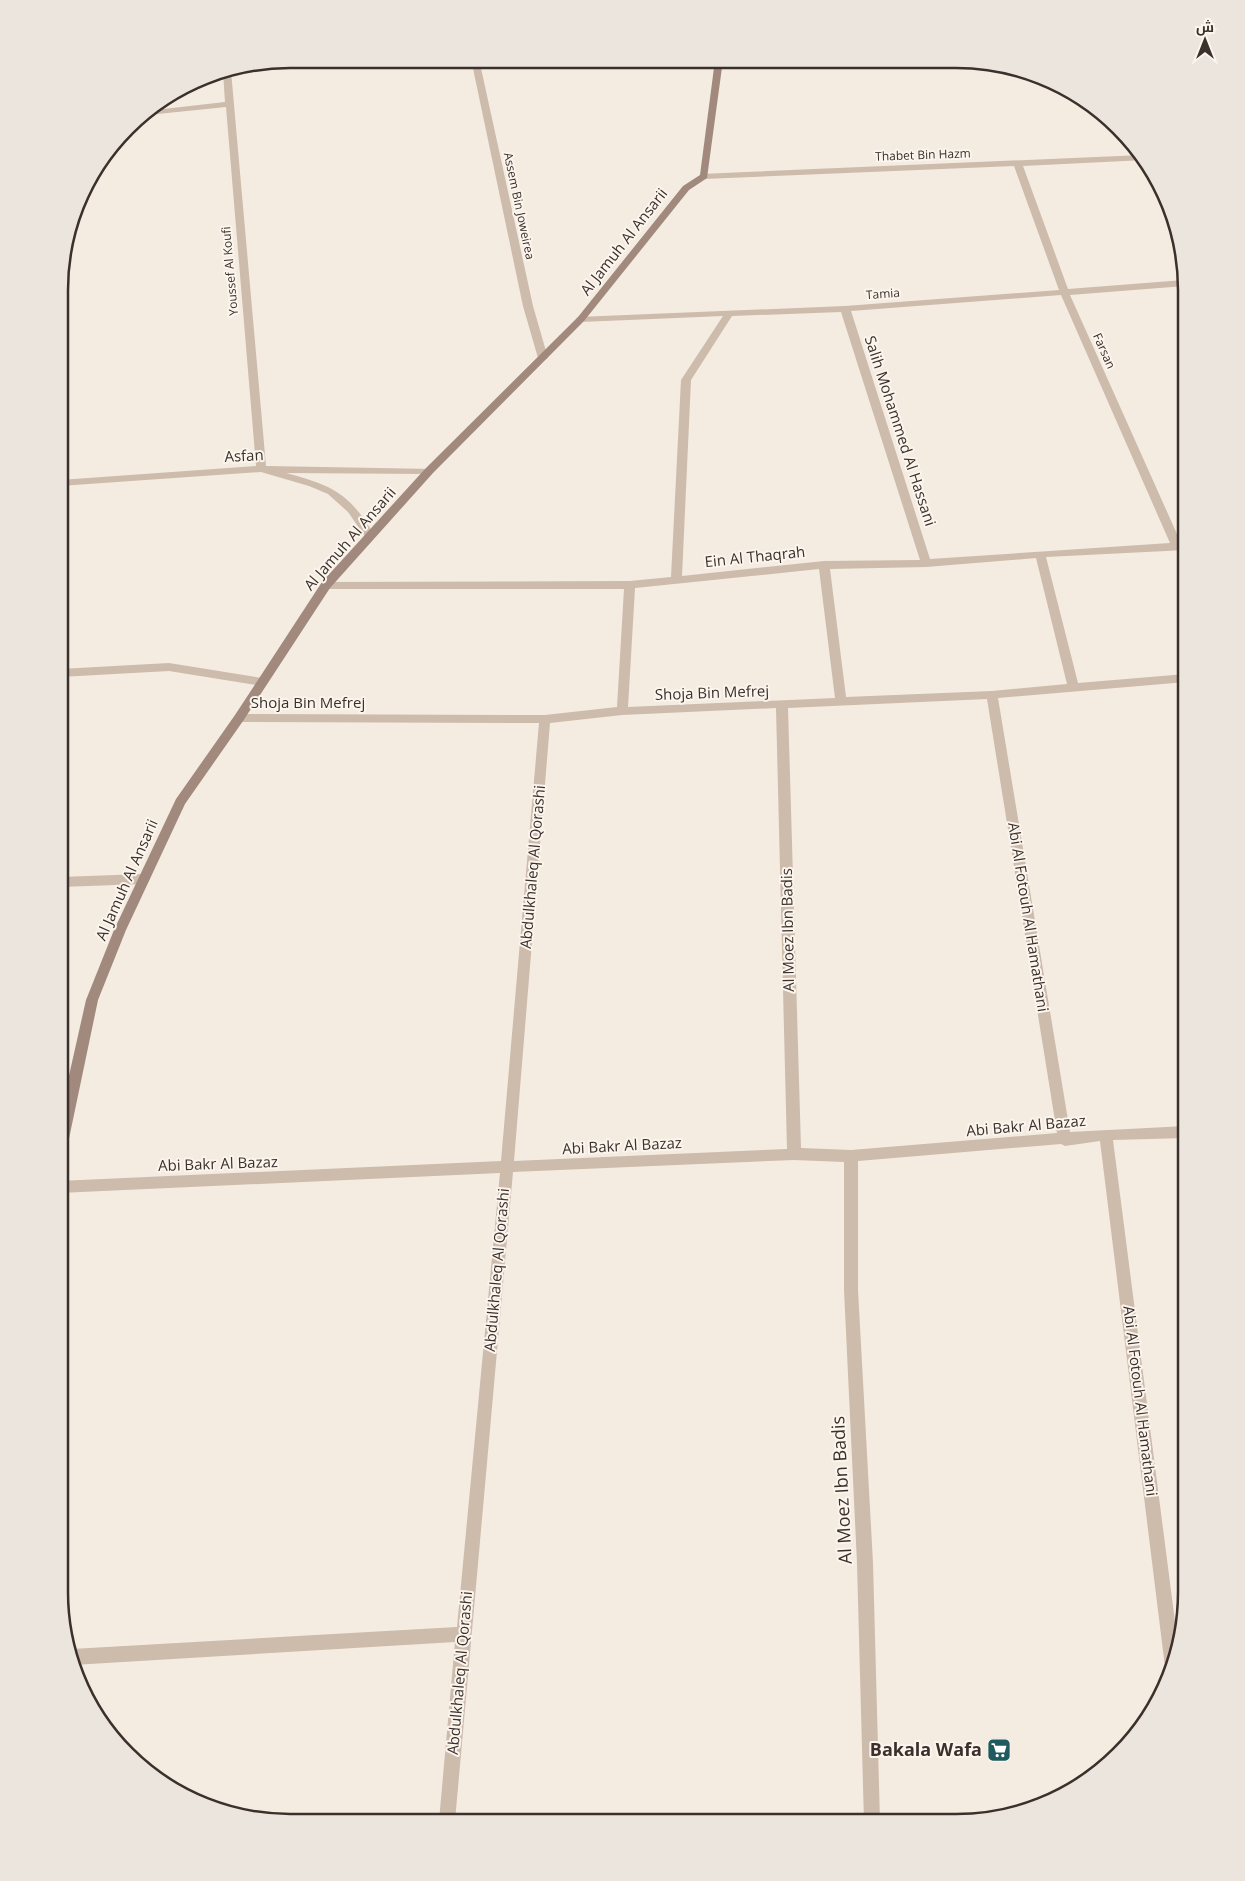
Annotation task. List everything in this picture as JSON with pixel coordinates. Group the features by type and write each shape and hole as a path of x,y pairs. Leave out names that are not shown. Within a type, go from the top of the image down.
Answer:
{"street":[{"name":"Assem Bin Joweirea","path":"477,68 528,306 543,358"},
{"path":"704,176 719,68"},
{"name":"Youssef Al Koufi","path":"227,76 260,469"},
{"path":"155,112 228,104"},
{"name":"Thabet Bin Hazm","path":"704,176 1135,158"},
{"name":"Farsan","path":"1018,164 1065,293 1178,539"},
{"name":"Al Jamuh Al Ansarii","path":"68,1111 92,1000 120,930 180,802 217,746 239,718 326,584 430,471 582,320 686,188 704,176"},
{"name":"Tamia","path":"582,320 845,309 1178,285"},
{"name":"Salih Mohammed Al Hassani","path":"845,309 926,563"},
{"path":"676,580 686,380 729,314"},
{"path":"260,469 301,480 337,495 353,511 370,536"},
{"name":"Asfan","path":"68,482 260,469 430,471"},
{"name":"Ein Al Thaqrah","path":"326,584 630,585 824,565 926,563 1178,546"},
{"path":"1040,554 1073,686"},
{"path":"824,565 841,702"},
{"path":"622,711 630,585"},
{"path":"68,673 169,667 262,682"},
{"name":"Shoja Bin Mefrej","path":"239,718 545,719 622,711 782,706 992,695 1073,686 1178,679"},
{"name":"Abi Al Fotouh Al Hamathani","path":"992,695 1065,1140"},
{"name":"Al Moez Ibn Badis","path":"782,706 794,1154"},
{"name":"Abdulkhaleq Al Qorashi","path":"447,1813 507,1168 545,719"},
{"path":"68,882 144,879"},
{"name":"Abi Bakr Al Bazaz","path":"68,1187 794,1154 852,1156 1106,1136 1178,1132"},
{"name":"Abi Al Fotouh Al Hamathani","path":"1106,1136 1171,1644"},
{"name":"Al Moez Ibn Badis","path":"852,1156 851,1290 865,1563 872,1813"},
{"path":"77,1657 464,1634"}],"place":[{"name":"Bakala Wafa","path":"999,1750"}]}
